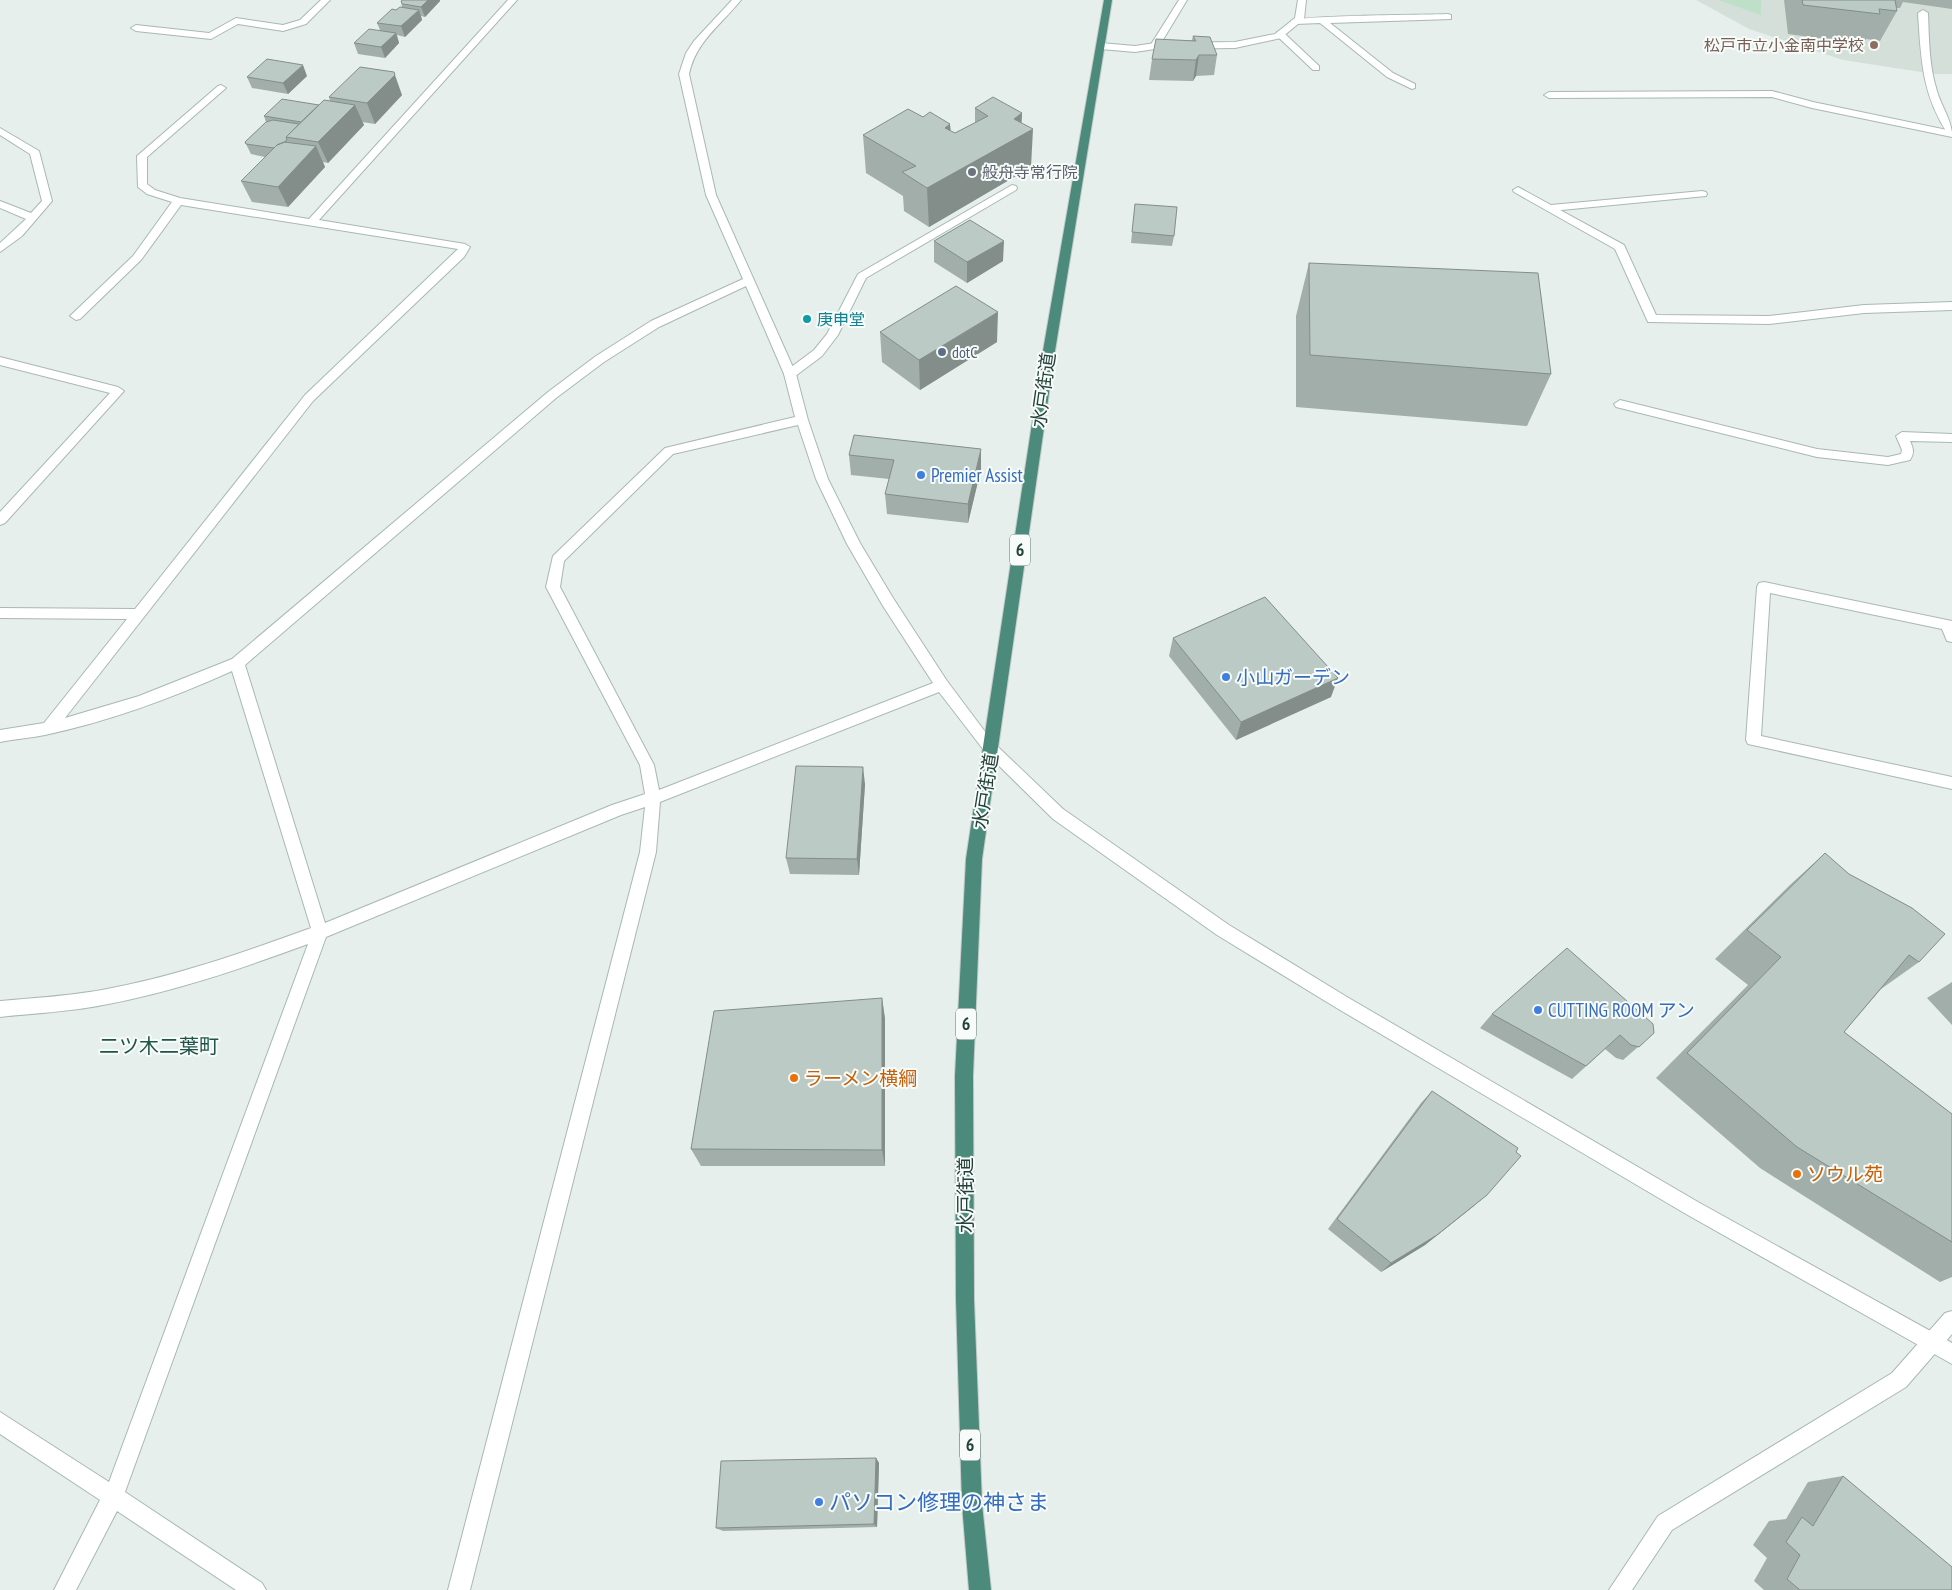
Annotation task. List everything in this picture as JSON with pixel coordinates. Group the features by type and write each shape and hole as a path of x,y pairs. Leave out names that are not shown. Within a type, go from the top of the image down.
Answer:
{"highway":[{"name":"水戸街道","path":"980,1590 972,1504 966,1310 964,1076 974,859 1049,351 1108,0"}],"street":[{"path":"136,28 211,36 236,22 283,28 303,22 326,0"},
{"path":"312,222 513,0"},
{"path":"737,0 693,48 686,60 684,74 711,195 790,374 802,420 822,479 854,544 888,602 919,646 942,685 991,749 1058,814 1223,930 1341,1002 1684,1203 1952,1354"},
{"path":"1155,46 1184,0"},
{"path":"1101,46 1135,49 1155,46 1234,45 1280,34 1299,19 1302,0"},
{"path":"1923,14 1926,68 1942,119 1952,133"},
{"path":"1296,21 1448,17"},
{"path":"1320,19 1390,75 1412,86"},
{"path":"1280,34 1316,68"},
{"path":"49,728 309,398 414,300 460,255 465,247 178,201 151,192 142,185 142,156 221,88"},
{"path":"1549,95 1772,94 1812,105 1952,133"},
{"path":"0,131 35,153 47,202 34,218 0,249"},
{"path":"790,374 818,353 832,335 862,276 1012,188"},
{"path":"1518,190 1620,247 1652,319 1769,320 1864,309 1952,306"},
{"path":"1551,208 1702,194"},
{"path":"76,316 137,258 178,201"},
{"path":"0,204 34,218"},
{"path":"0,736 49,728 104,713 195,682 237,663 552,395 600,359 655,324 748,281"},
{"path":"0,361 118,390 0,520"},
{"path":"1620,404 1817,453 1848,457 1898,460 1906,457 1908,450 1902,436 1952,438"},
{"path":"460,1590 648,852 654,797 647,766 553,587 558,559 669,451 802,420"},
{"path":"1952,637 1947,625 1764,587 1753,740 1952,783"},
{"path":"0,613 140,614"},
{"path":"65,1590 113,1497 320,932 237,663"},
{"path":"0,1009 101,998 170,983 234,964 320,932 617,810 680,789 942,685"},
{"path":"1620,1590 1665,1523 1899,1380 1952,1320"},
{"path":"0,1422 255,1590"}],"shaded area":[{"name":"松戸市立小金南中学校","path":"1696,0 1952,0 1952,74 1934,74 1843,60 1749,29"}],"green space":[{"path":"1718,0 1761,0 1761,15"}],"building":[{"path":"402,0 428,0 421,7 403,4"},
{"path":"1802,0 1895,0 1897,11 1879,9 1880,14 1803,5"},
{"path":"400,7 419,10 401,26 377,23 392,9 396,10"},
{"path":"369,29 396,33 381,47 354,43"},
{"path":"1193,36 1210,37 1217,55 1199,55 1196,60 1152,59 1156,39 1196,41"},
{"path":"267,59 303,65 283,83 247,77"},
{"path":"360,67 394,72 395,75 367,103 329,97"},
{"path":"993,97 1022,113 1014,119 1033,129 927,188 902,172 916,166 863,135 908,109 923,117 930,112 950,124 945,128 955,133 988,116 975,108"},
{"path":"282,99 319,105 301,122 264,116"},
{"path":"324,100 355,105 318,142 286,137"},
{"path":"273,120 299,124 286,137 285,142 274,148 246,144 245,142 266,122"},
{"path":"284,142 316,146 278,187 241,181 277,145"},
{"path":"1135,204 1177,207 1174,236 1132,232"},
{"path":"970,220 1004,241 967,262 934,241"},
{"path":"1309,263 1538,273 1551,374 1310,355"},
{"path":"956,286 998,312 919,360 880,332"},
{"path":"854,435 981,449 968,504 885,494 894,460 849,455"},
{"path":"1265,597 1338,678 1241,722 1173,638"},
{"path":"796,766 863,767 857,859 786,858"},
{"path":"1825,853 1849,874 1912,908 1945,934 1919,962 1909,955 1844,1032 1952,1114 1952,1242 1797,1147 1687,1053 1781,957 1747,930"},
{"path":"1567,948 1653,1024 1654,1033 1639,1047 1631,1045 1620,1035 1586,1066 1492,1014"},
{"path":"882,998 882,1150 691,1149 714,1011"},
{"path":"1432,1091 1518,1148 1516,1152 1521,1156 1487,1195 1437,1235 1391,1263 1337,1219"},
{"path":"876,1458 874,1524 716,1528 721,1461"},
{"path":"1843,1476 1952,1567 1952,1590 1800,1590 1787,1579 1800,1555 1786,1542 1802,1517 1813,1526"}],"place":[{"name":"松戸市立小金南中学校","path":"1874,45"},
{"name":"般舟寺常行院","path":"972,172"},
{"name":"庚申堂","path":"807,319"},
{"name":"dotC","path":"942,352"},
{"name":"Premier Assist","path":"921,475"},
{"name":"小山ガーデン","path":"1226,677"},
{"name":"CUTTING ROOM アン","path":"1538,1010"},
{"name":"ラーメン横綱","path":"794,1078"},
{"name":"ソウル苑","path":"1797,1174"},
{"name":"パソコン修理の神さま","path":"819,1502"}],"district":[{"name":"二ツ木二葉町","path":"159,1046"}]}
